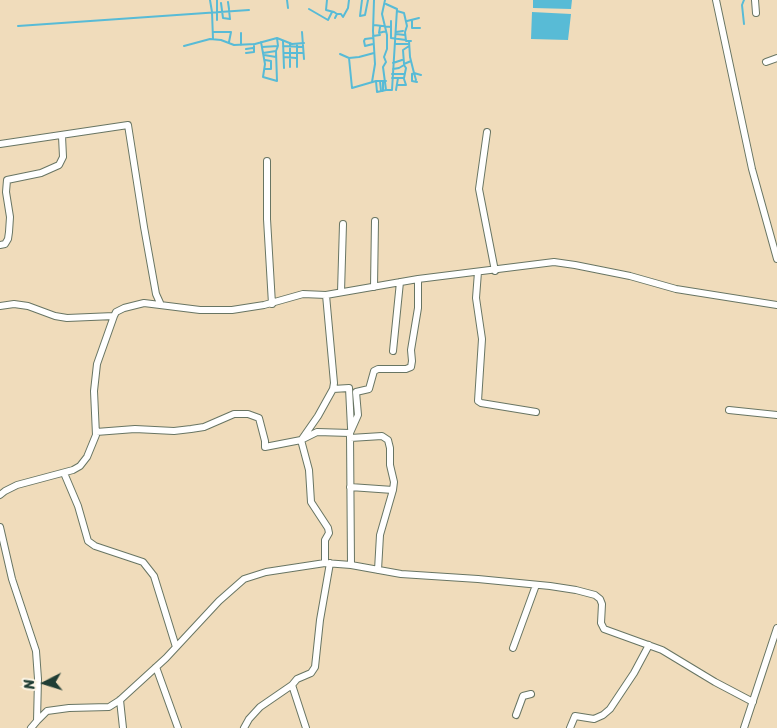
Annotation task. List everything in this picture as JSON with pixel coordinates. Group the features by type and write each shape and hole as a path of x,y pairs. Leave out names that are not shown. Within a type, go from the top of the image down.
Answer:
{"street":[{"path":"716,0 752,169 777,258"},
{"path":"755,0 756,13"},
{"path":"766,62 777,58"},
{"path":"0,144 128,125 156,294 161,305"},
{"path":"487,132 479,189 495,271"},
{"path":"0,245 5,244 9,232 10,218 6,192 7,180 41,173 59,165 62,157 62,136"},
{"path":"266,161 266,219 272,304"},
{"path":"374,287 375,221"},
{"path":"341,292 343,224"},
{"path":"0,495 17,485 77,468 83,462 96,432 94,403 96,371 116,312 130,306 144,303 200,310 232,310 272,304 303,294 326,295 418,279 495,271 547,263 564,263 638,278 676,289 777,305"},
{"path":"478,272 476,298 482,339 478,401 536,412"},
{"path":"350,433 358,415 356,392 369,389 374,371 378,369 406,369 410,367 418,308 418,279"},
{"path":"393,351 400,282"},
{"path":"301,440 318,416 332,389 333,374 326,295"},
{"path":"0,306 14,304 28,306 54,316 67,318 114,316"},
{"path":"332,389 347,387 350,390 351,564"},
{"path":"729,410 777,415"},
{"path":"96,432 135,429 174,431 191,429 234,414 248,414 258,418 265,447 301,440 317,432 382,436 388,440 390,470 394,482 380,535 378,570"},
{"path":"244,728 260,707 292,685 297,679 311,673 316,667 327,563 325,540 329,533 328,528 311,502 309,470 301,440"},
{"path":"64,473 78,506 88,541 95,546 143,562 154,576 176,647"},
{"path":"350,488 393,490"},
{"path":"0,527 12,579 36,651 38,679 36,721"},
{"path":"31,728 47,711 70,708 109,707 120,700 176,647 218,601 244,579 273,571 327,563 351,564 418,576 478,579 536,585 576,590 595,595 602,604 601,623 604,629 662,650 715,682 754,702"},
{"path":"514,648 536,585"},
{"path":"744,728 777,628"},
{"path":"570,728 575,716 594,719 610,709 634,673 649,645"},
{"path":"156,667 178,728"},
{"path":"292,685 306,728"},
{"path":"516,715 523,696 531,694"},
{"path":"120,700 123,728"}],"water":[{"path":"533,0 572,0 571,9 533,8"},
{"path":"532,12 571,14 568,40 531,39"}],"waterway":[{"path":"210,0 213,39"},
{"path":"217,0 217,20"},
{"path":"287,0 288,8"},
{"path":"327,0 326,10 337,14 335,18"},
{"path":"337,14 341,14 343,17 348,8 349,0"},
{"path":"362,0 360,16 365,15 368,0"},
{"path":"372,82 375,64 374,0"},
{"path":"340,54 349,58 352,88 376,81 377,92 386,90 383,67 386,62 384,57 387,49 387,35 382,14 385,0"},
{"path":"744,0 742,5 744,24"},
{"path":"228,2 229,9"},
{"path":"221,3 223,18 230,19 229,10"},
{"path":"386,4 397,9 392,90 386,90"},
{"path":"309,9 328,20 332,12"},
{"path":"18,26 249,10"},
{"path":"397,11 404,13 407,26 405,32 406,41 411,41"},
{"path":"407,21 419,18"},
{"path":"412,20 412,28 420,28"},
{"path":"391,21 391,38 406,40"},
{"path":"374,25 391,27"},
{"path":"380,27 379,33 386,31"},
{"path":"396,32 403,31"},
{"path":"214,32 231,32 229,42"},
{"path":"302,32 304,59"},
{"path":"241,33 241,45"},
{"path":"396,34 405,35"},
{"path":"373,36 380,35"},
{"path":"261,42 265,64 263,77 277,81 277,38"},
{"path":"184,46 210,39 221,40 234,45 255,44 277,38 292,44 304,43"},
{"path":"373,38 365,39 364,41 365,46 373,44"},
{"path":"283,41 284,68"},
{"path":"409,41 414,73 412,74 412,81 417,82"},
{"path":"290,43 290,67"},
{"path":"246,53 254,52 254,44"},
{"path":"297,44 297,67"},
{"path":"395,44 409,44"},
{"path":"262,47 278,46"},
{"path":"283,46 303,47"},
{"path":"409,46 403,50 404,64 411,61"},
{"path":"246,49 253,48"},
{"path":"263,53 276,51"},
{"path":"284,53 303,53"},
{"path":"349,58 374,53"},
{"path":"264,55 276,57"},
{"path":"284,57 296,58"},
{"path":"265,60 271,61 271,69 265,69"},
{"path":"393,63 402,60"},
{"path":"392,78 404,78 406,68 404,65 393,69"},
{"path":"414,73 416,80"},
{"path":"414,73 421,75"},
{"path":"392,74 404,74"},
{"path":"396,90 398,78"},
{"path":"397,85 406,85 404,79"},
{"path":"376,81 386,81"},
{"path":"380,81 381,91"},
{"path":"383,81 383,91"}]}
